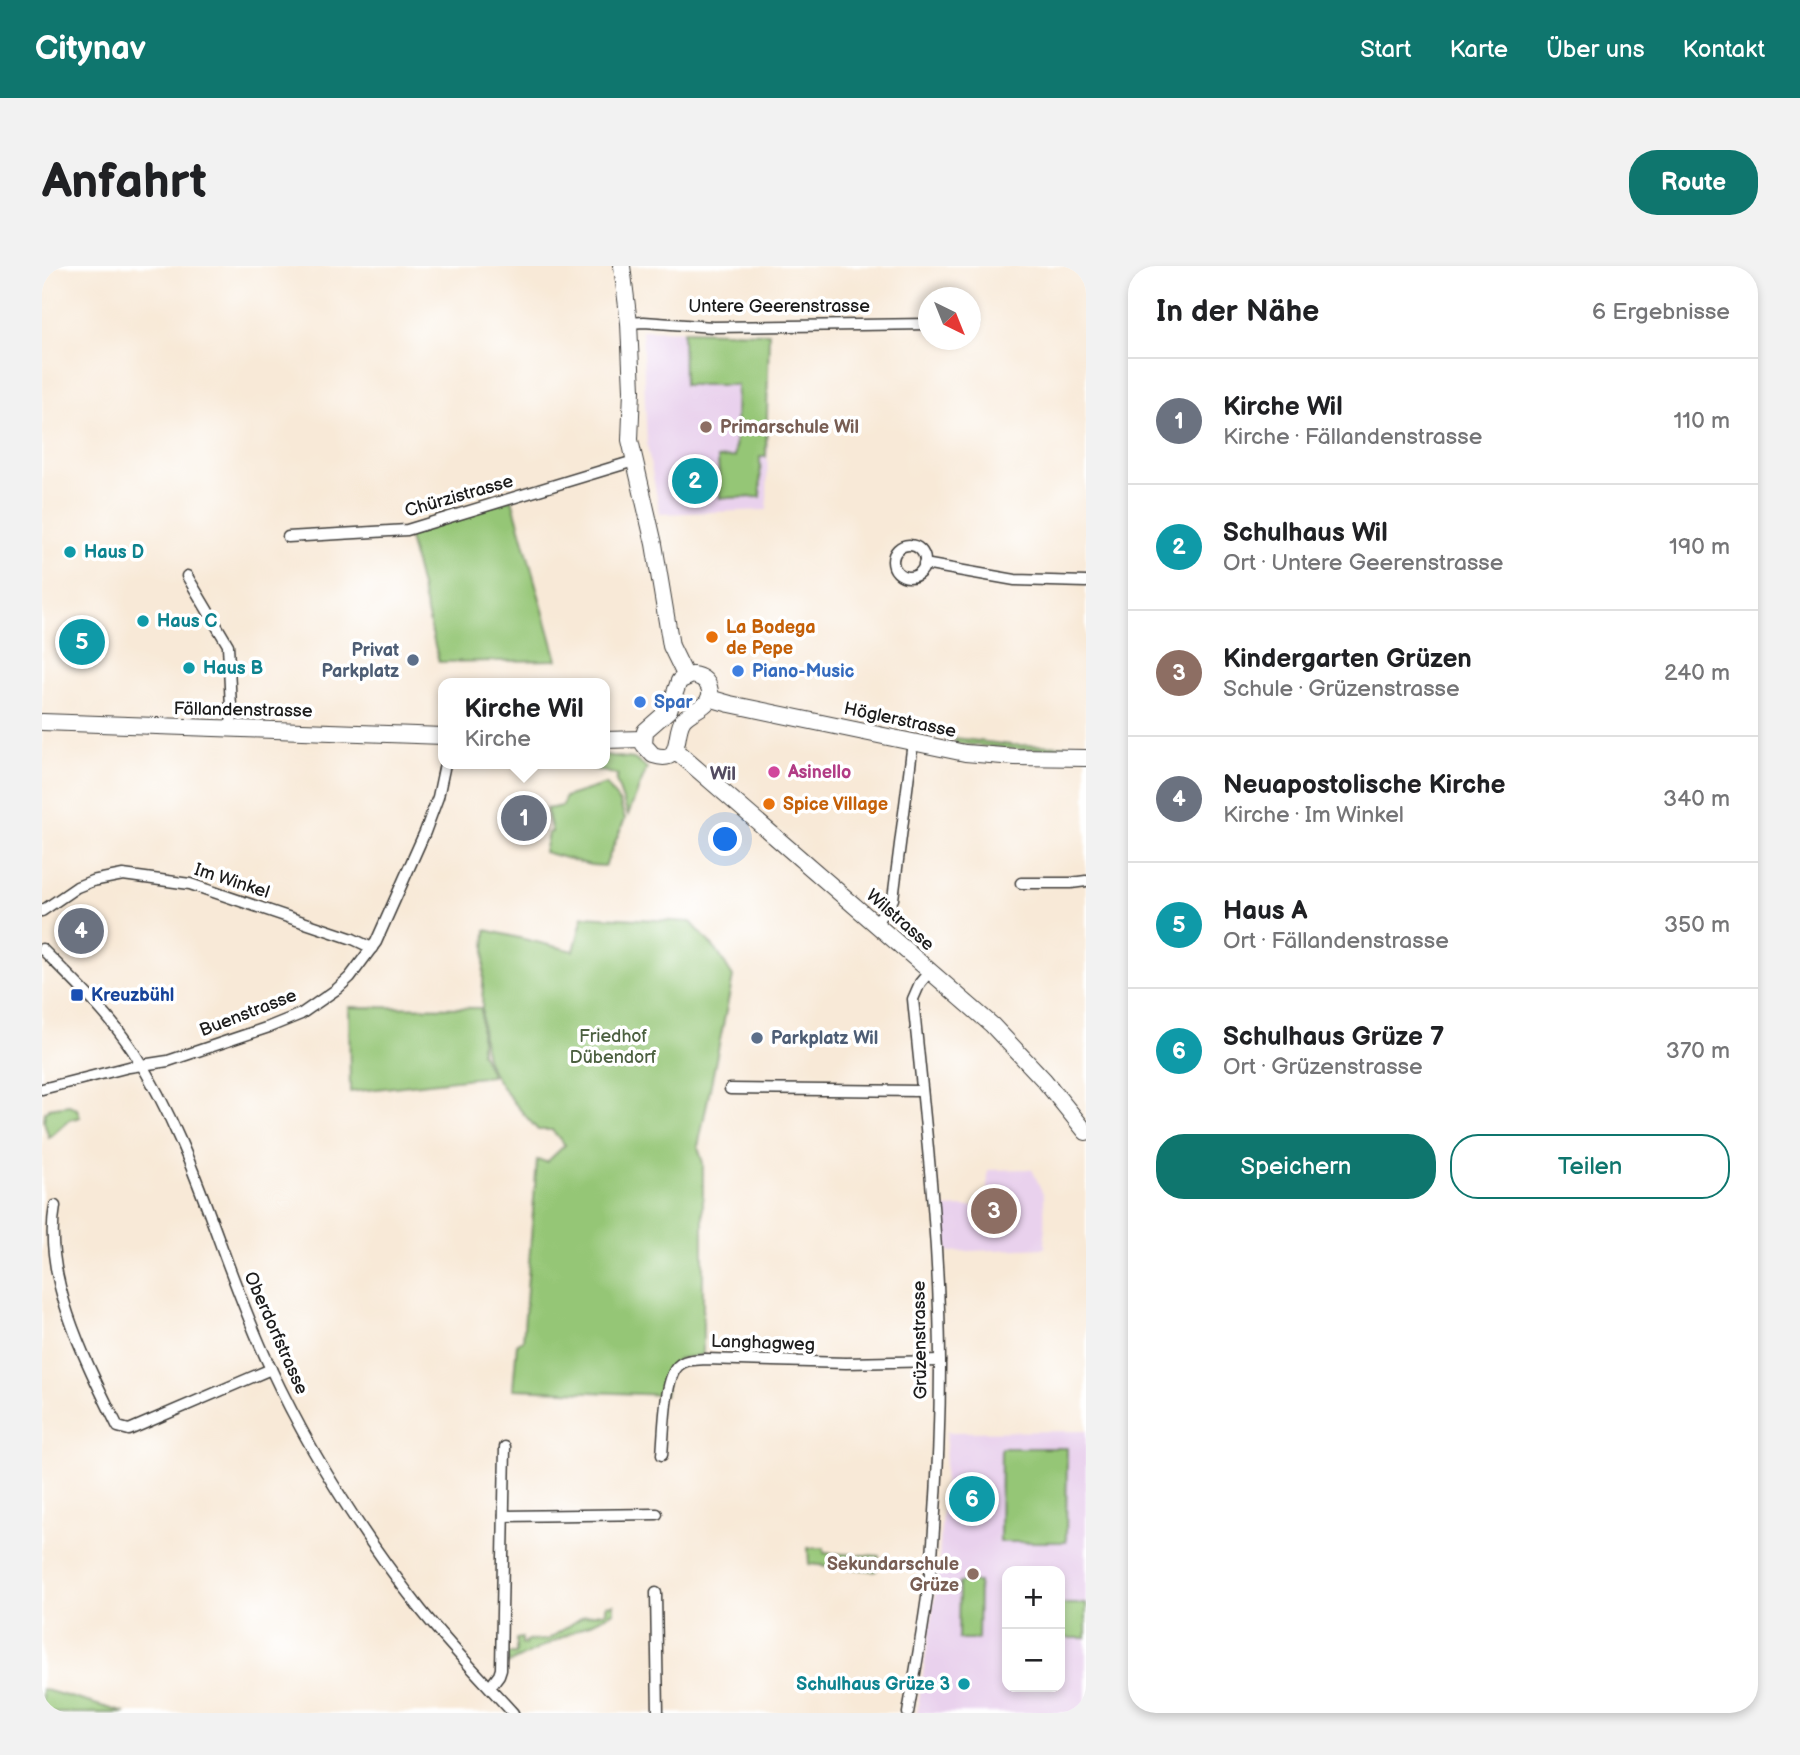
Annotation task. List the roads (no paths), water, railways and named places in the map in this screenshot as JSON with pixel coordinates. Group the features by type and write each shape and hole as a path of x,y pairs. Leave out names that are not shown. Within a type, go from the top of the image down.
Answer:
{"main road":[{"path":"622,266 629,323 632,390 629,429 652,534 671,646 686,677"},
{"path":"696,676 704,680 709,688 709,698 702,708 683,720 675,750 666,757 653,755 646,749 643,738 648,728 669,710 677,685 686,677 696,676"},
{"name":"Höglerstrasse","path":"709,698 965,753 1086,758"},
{"name":"Fällandenstrasse","path":"42,722 438,736"},
{"path":"610,740 643,738"},
{"name":"Wilstrasse","path":"675,750 1017,1050 1086,1132"}],"street":[{"name":"Untere Geerenstrasse","path":"629,323 713,327 918,324"},
{"name":"Chürzistrasse","path":"288,537 407,530 634,461"},
{"path":"924,564 1015,580 1086,582"},
{"path":"187,576 228,645 232,729"},
{"path":"875,924 893,899 913,742"},
{"name":"Buenstrasse","path":"42,1089 168,1061 269,1027 301,1014 337,989 372,948 425,832 438,797 444,769"},
{"name":"Im Winkel","path":"42,911 77,887 123,875 190,884 353,939 372,948"},
{"path":"1021,883 1086,881"},
{"name":"Oberdorfstrasse","path":"42,948 116,1027 142,1065 180,1139 240,1300 271,1369 290,1409 336,1488 422,1611 513,1713"},
{"name":"Grüzenstrasse","path":"908,1713 932,1557 939,1430 940,1361 933,1214 913,999 920,983 930,971"},
{"path":"730,1089 922,1091"},
{"path":"55,1206 52,1222 57,1276 76,1337 117,1427 129,1430 271,1369"},
{"name":"Langhagweg","path":"662,1455 670,1379 677,1367 687,1361 940,1361"},
{"path":"489,1687 501,1669 505,1447"},
{"path":"504,1516 657,1514"},
{"path":"656,1593 658,1713"}],"place":[{"name":"Primarschule Wil","path":"706,427"},
{"name":"Schulhaus Wil","path":"695,481"},
{"name":"Haus D","path":"70,552"},
{"name":"Haus C","path":"143,621"},
{"name":"La Bodega de Pepe","path":"712,637"},
{"name":"Haus A","path":"82,642"},
{"name":"Privat Parkplatz","path":"413,660"},
{"name":"Haus B","path":"189,668"},
{"name":"Piano-Music","path":"738,671"},
{"name":"Spar","path":"640,702"},
{"name":"Asinello","path":"774,772"},
{"name":"Spice Village","path":"769,804"},
{"name":"Kirche Wil","path":"524,818"},
{"name":"Neuapostolische Kirche","path":"81,931"},
{"name":"Kreuzbühl","path":"77,995"},
{"name":"Parkplatz Wil","path":"757,1038"},
{"name":"Kindergarten Grüzen","path":"994,1211"},
{"name":"Schulhaus Grüze 7","path":"972,1499"},
{"name":"Sekundarschule Grüze","path":"973,1574"},
{"name":"Schulhaus Grüze 3","path":"964,1684"}],"district":[{"name":"Wil","path":"723,774"}],"park label":[{"name":"Friedhof Dübendorf","path":"613,1046"}]}
